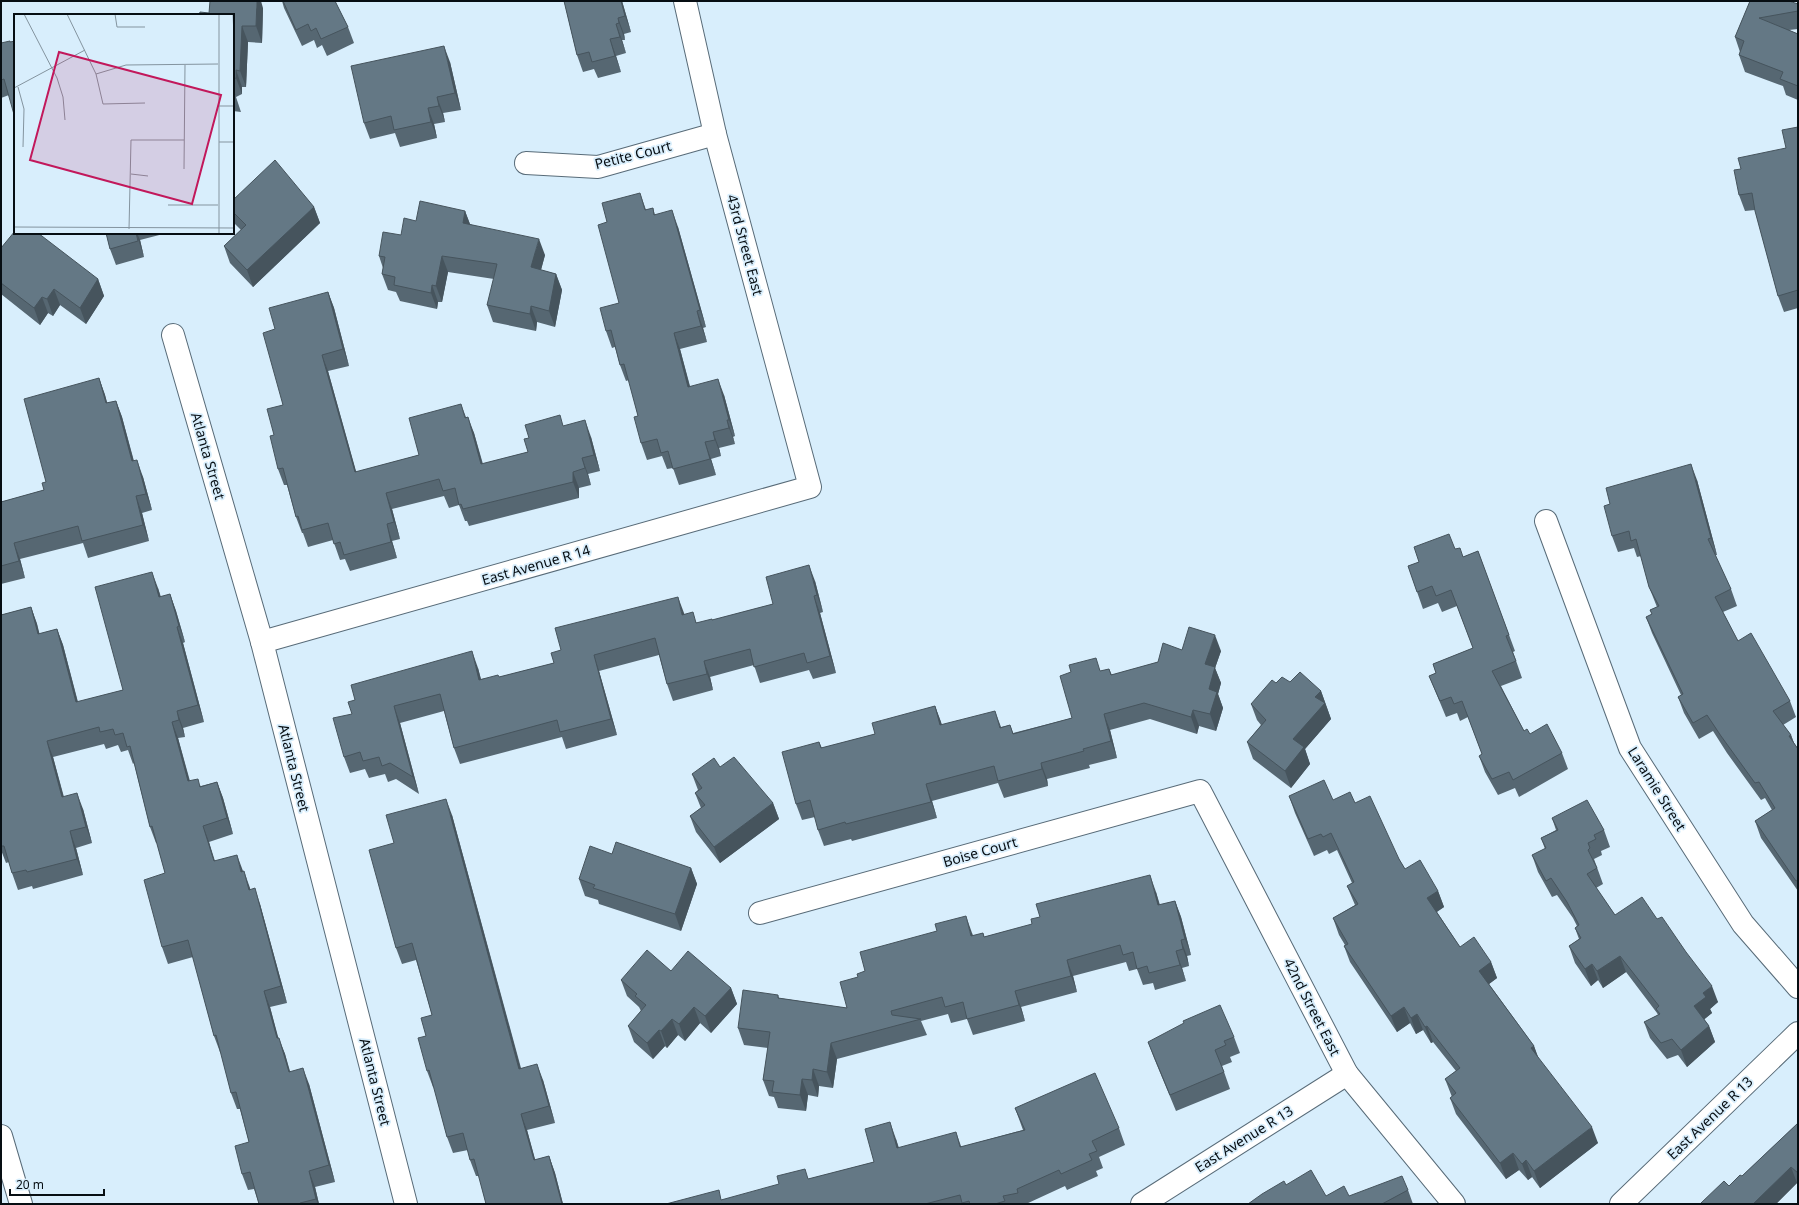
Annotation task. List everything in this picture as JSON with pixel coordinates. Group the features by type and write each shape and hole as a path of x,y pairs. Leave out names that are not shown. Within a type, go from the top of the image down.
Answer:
{"street":[{"name":"43rd Street East","path":"685,1 715,134 810,487"},
{"name":"Petite Court","path":"526,163 598,167 715,134"},
{"name":"Atlanta Street","path":"173,335 262,642 406,1204"},
{"name":"East Avenue R 14","path":"262,642 810,487"},
{"name":"Laramie Street","path":"1546,521 1630,748 1743,924 1798,987"},
{"name":"Boise Court","path":"760,914 1200,791"},
{"name":"42nd Street East","path":"1200,791 1346,1074 1454,1204"},
{"name":"East Avenue R 13","path":"1621,1204 1798,1033"},
{"name":"East Avenue R 13","path":"1142,1204 1346,1074"},
{"path":"1,1136 21,1204"}],"building":[{"path":"210,1 257,1 256,26 242,26 240,71 236,70 236,78 234,79 234,14 199,14 200,12 209,13"},
{"path":"283,1 335,1 348,27 321,39 316,28 311,31 308,24 296,30"},
{"path":"564,1 621,1 625,16 618,18 619,23 616,24 620,37 610,39 615,56 592,62 589,52 577,55"},
{"path":"1750,1 1789,1 1798,4 1798,11 1759,18 1798,34 1798,86 1780,79 1783,72 1739,55 1744,41 1735,37"},
{"path":"14,41 14,114 4,79 1,80 1,43"},
{"path":"444,46 455,93 437,97 439,106 428,108 431,122 394,130 391,116 364,123 351,66"},
{"path":"1798,127 1798,290 1778,296 1755,211 1752,193 1739,195 1734,170 1741,169 1738,158 1786,148 1782,130"},
{"path":"275,160 314,207 247,270 224,246 246,225 234,213 234,199"},
{"path":"640,193 645,210 653,208 654,215 672,210 700,310 697,311 701,326 674,333 688,387 718,379 729,420 727,420 729,428 713,432 715,440 705,442 710,459 673,469 668,451 661,453 657,439 641,443 634,417 638,416 624,364 620,365 611,330 606,331 600,308 619,303 598,225 607,222 602,203"},
{"path":"420,201 465,211 463,223 539,239 531,267 556,274 549,311 531,306 530,314 487,305 497,264 442,256 436,286 432,285 431,293 394,285 395,277 382,274 385,257 379,256 383,232 401,235 404,218 416,221"},
{"path":"14,232 14,234 39,234 98,279 80,308 54,289 47,299 42,297 34,308 1,283 1,248"},
{"path":"106,234 136,234 138,241 110,249"},
{"path":"328,292 343,349 322,355 355,472 419,455 409,418 461,404 465,418 468,417 481,464 528,452 524,439 529,438 525,425 560,415 563,426 585,420 594,455 582,458 585,468 573,472 573,482 463,509 461,504 459,505 455,488 443,491 439,479 386,493 394,522 387,524 391,542 344,555 340,542 334,544 328,523 302,530 298,516 296,517 283,468 278,469 270,436 274,435 267,409 283,405 263,333 275,329 269,308"},
{"path":"99,378 106,403 116,401 132,461 137,460 146,494 136,496 143,525 82,541 78,526 14,543 19,561 1,566 1,502 44,490 42,483 46,482 24,399"},
{"path":"1691,464 1711,538 1708,539 1731,589 1715,597 1738,641 1751,633 1790,701 1773,711 1791,735 1789,736 1798,749 1798,880 1796,881 1755,821 1775,808 1759,782 1755,783 1707,715 1693,723 1678,697 1683,694 1646,617 1652,614 1650,610 1659,606 1649,587 1636,539 1631,541 1629,531 1612,536 1604,506 1610,504 1606,488"},
{"path":"1449,534 1455,549 1460,548 1463,557 1478,551 1509,635 1506,636 1516,661 1492,671 1524,731 1527,729 1530,734 1547,724 1562,753 1513,780 1509,772 1492,779 1479,756 1482,754 1462,701 1454,704 1451,697 1440,701 1429,676 1436,673 1433,664 1473,648 1451,590 1436,596 1432,586 1417,592 1408,566 1419,562 1414,547"},
{"path":"809,565 817,595 814,596 830,656 807,663 804,653 754,667 750,649 704,661 707,674 667,684 655,638 594,655 611,719 560,732 557,720 454,748 440,694 394,706 413,777 390,763 382,766 379,757 363,761 360,752 344,757 333,718 352,714 348,702 355,700 351,685 472,651 479,680 498,675 499,677 554,663 551,653 561,650 555,628 678,597 682,615 693,612 696,623 712,620 773,604 766,577"},
{"path":"152,572 159,597 170,594 179,626 177,627 198,705 177,711 179,720 172,722 188,781 198,779 200,787 217,782 227,818 203,826 214,861 237,855 241,872 244,871 249,890 255,888 281,986 264,991 277,1038 279,1038 289,1072 303,1068 329,1165 309,1171 316,1199 300,1204 259,1204 250,1172 242,1174 235,1146 249,1142 236,1092 231,1093 216,1035 214,1036 188,940 162,947 144,880 165,873 152,826 150,827 130,746 127,747 123,733 115,735 113,729 100,732 99,727 47,741 62,797 77,793 86,827 70,831 77,859 27,872 26,870 12,873 4,846 1,846 1,615 31,607 38,634 57,629 76,702 123,690 95,587"},
{"path":"1189,627 1215,635 1205,664 1215,667 1209,689 1217,692 1210,714 1193,710 1191,717 1144,703 1104,714 1111,741 1083,749 1084,751 1041,763 1042,769 998,781 994,766 926,784 931,802 846,824 845,822 818,830 810,800 796,804 782,752 819,742 821,748 875,734 872,723 935,706 940,725 995,711 1000,728 1010,725 1013,734 1072,718 1060,676 1071,672 1069,665 1096,658 1100,671 1109,669 1111,675 1158,662 1163,643 1182,650"},
{"path":"1300,672 1321,691 1315,697 1325,703 1293,739 1304,747 1285,771 1247,742 1266,720 1251,704 1272,680 1276,683 1282,677 1290,682"},
{"path":"734,757 773,803 714,847 690,816 705,805 695,793 702,788 692,774 714,758 720,767"},
{"path":"1324,780 1333,800 1350,792 1355,803 1370,796 1405,869 1420,860 1438,891 1427,898 1460,947 1474,937 1491,962 1479,971 1534,1046 1531,1048 1592,1127 1534,1171 1526,1160 1522,1164 1513,1153 1500,1163 1450,1098 1456,1093 1445,1079 1460,1068 1427,1026 1425,1027 1417,1014 1411,1018 1404,1007 1391,1016 1344,946 1348,944 1333,918 1358,904 1347,886 1354,882 1331,833 1323,837 1321,834 1308,839 1289,796"},
{"path":"446,799 519,1069 537,1064 549,1106 521,1114 534,1160 549,1156 562,1204 486,1204 474,1159 470,1160 463,1133 447,1137 429,1070 427,1071 418,1038 426,1036 421,1018 432,1015 412,943 396,948 369,850 394,843 386,815"},
{"path":"1587,800 1604,830 1594,835 1596,839 1588,843 1590,848 1588,850 1597,868 1587,874 1615,915 1642,897 1657,919 1662,917 1712,986 1703,993 1706,997 1694,1006 1709,1026 1681,1050 1672,1039 1661,1043 1644,1022 1660,1014 1656,1009 1659,1006 1620,956 1597,971 1592,964 1585,969 1569,946 1581,938 1575,928 1579,925 1567,902 1551,878 1546,881 1532,855 1546,848 1541,838 1558,830 1552,818"},
{"path":"616,842 691,868 675,914 593,888 595,885 579,879 590,846 612,854"},
{"path":"1150,875 1158,905 1175,901 1185,939 1181,940 1183,949 1176,951 1180,965 1149,973 1147,966 1137,969 1133,952 1123,955 1120,945 1067,960 1071,976 1015,991 1019,1005 967,1019 963,1002 945,1007 942,997 891,1011 892,1015 921,1019 831,1043 827,1072 813,1069 812,1080 802,1079 800,1095 772,1092 774,1081 763,1080 770,1032 738,1028 743,990 778,995 778,998 847,1008 840,982 858,977 857,974 865,971 860,952 937,931 935,924 966,916 971,936 983,933 984,937 1032,924 1031,919 1040,917 1036,904"},
{"path":"647,950 671,971 688,951 731,988 705,1016 694,1007 679,1024 672,1019 647,1043 628,1026 646,1005 635,996 637,994 621,980"},
{"path":"1220,1005 1234,1037 1224,1041 1226,1045 1215,1050 1224,1072 1170,1095 1148,1042 1184,1023 1183,1021"},
{"path":"1095,1073 1119,1128 1092,1141 1097,1151 1089,1154 1092,1160 1061,1174 1059,1170 1017,1189 1018,1193 1003,1196 1005,1201 995,1204 970,1204 969,1201 962,1203 960,1195 925,1204 666,1204 719,1190 721,1200 779,1184 777,1176 805,1169 808,1179 874,1162 865,1129 890,1122 897,1148 956,1132 960,1147 1025,1130 1015,1108"},
{"path":"1798,1123 1798,1173 1791,1167 1753,1204 1701,1203 1724,1181 1729,1186 1740,1175 1742,1176"},
{"path":"1311,1170 1326,1196 1344,1186 1349,1196 1402,1176 1408,1190 1382,1204 1248,1204 1284,1181 1286,1185"}]}
